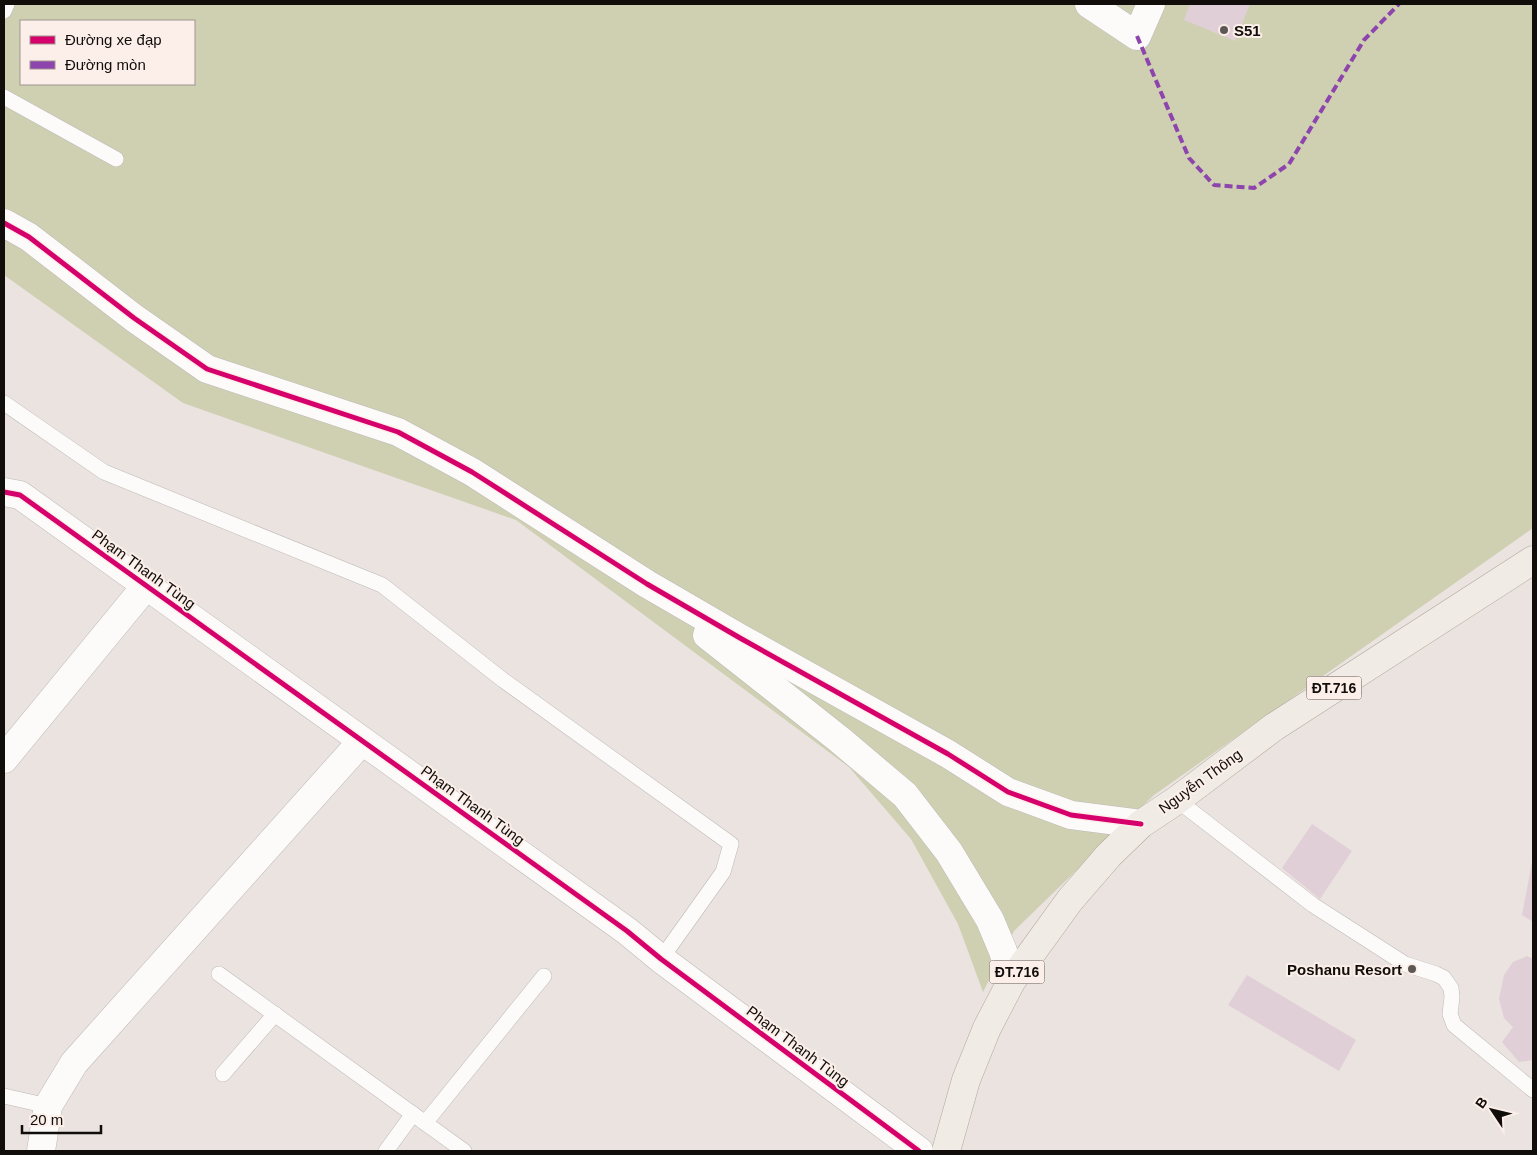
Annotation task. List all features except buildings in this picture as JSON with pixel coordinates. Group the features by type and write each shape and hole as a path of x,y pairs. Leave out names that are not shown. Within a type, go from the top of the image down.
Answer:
{"main road":[{"name":"Nguyễn Thông","path":"946,1151 966,1080 986,1028 1012,980 1070,900 1109,855 1141,824 1177,800 1274,726 1533,560"}],"street":[{"path":"1089,4 1137,36 1152,4"},
{"path":"4,223 30,237 134,318 207,369 398,432 472,472 647,584 948,754 1008,792 1071,815 1141,824"},
{"name":"Phạm Thanh Tùng","path":"4,492 20,495 627,931 661,959 919,1151"},
{"path":"647,584 905,795 950,852 990,920 1003,951 1012,980"},
{"path":"4,759 146,586"},
{"path":"41,1151 48,1106 74,1063 362,741"}],"lane":[{"path":"4,11 7,4"},
{"path":"4,97 116,159"},
{"path":"4,403 104,472 382,585 502,680 731,844 723,872 661,959"},
{"path":"1177,800 1313,905 1405,964 1444,978 1451,988 1450,1014 1454,1025 1533,1090"},
{"path":"219,974 464,1151"},
{"path":"386,1151 419,1119 544,976"},
{"path":"223,1074 275,1014"},
{"path":"4,1096 48,1106"}],"green space":[{"path":"4,4 1533,4 1533,528 1154,795 1014,931 983,992 958,924 911,839 849,767 516,520 183,403 4,275"}],"marked path":[{"path":"1137,36 1189,158 1214,185 1254,188 1289,164 1364,40 1399,4"}],"cycle path":[{"path":"4,223 29,237 134,318 207,369 398,432 472,472 647,584 948,754 1008,792 1071,815 1141,824"},
{"path":"4,492 20,495 627,931 661,959 919,1151"}],"place":[{"name":"S51","path":"1224,30"},
{"name":"Poshanu Resort","path":"1412,969"}]}
